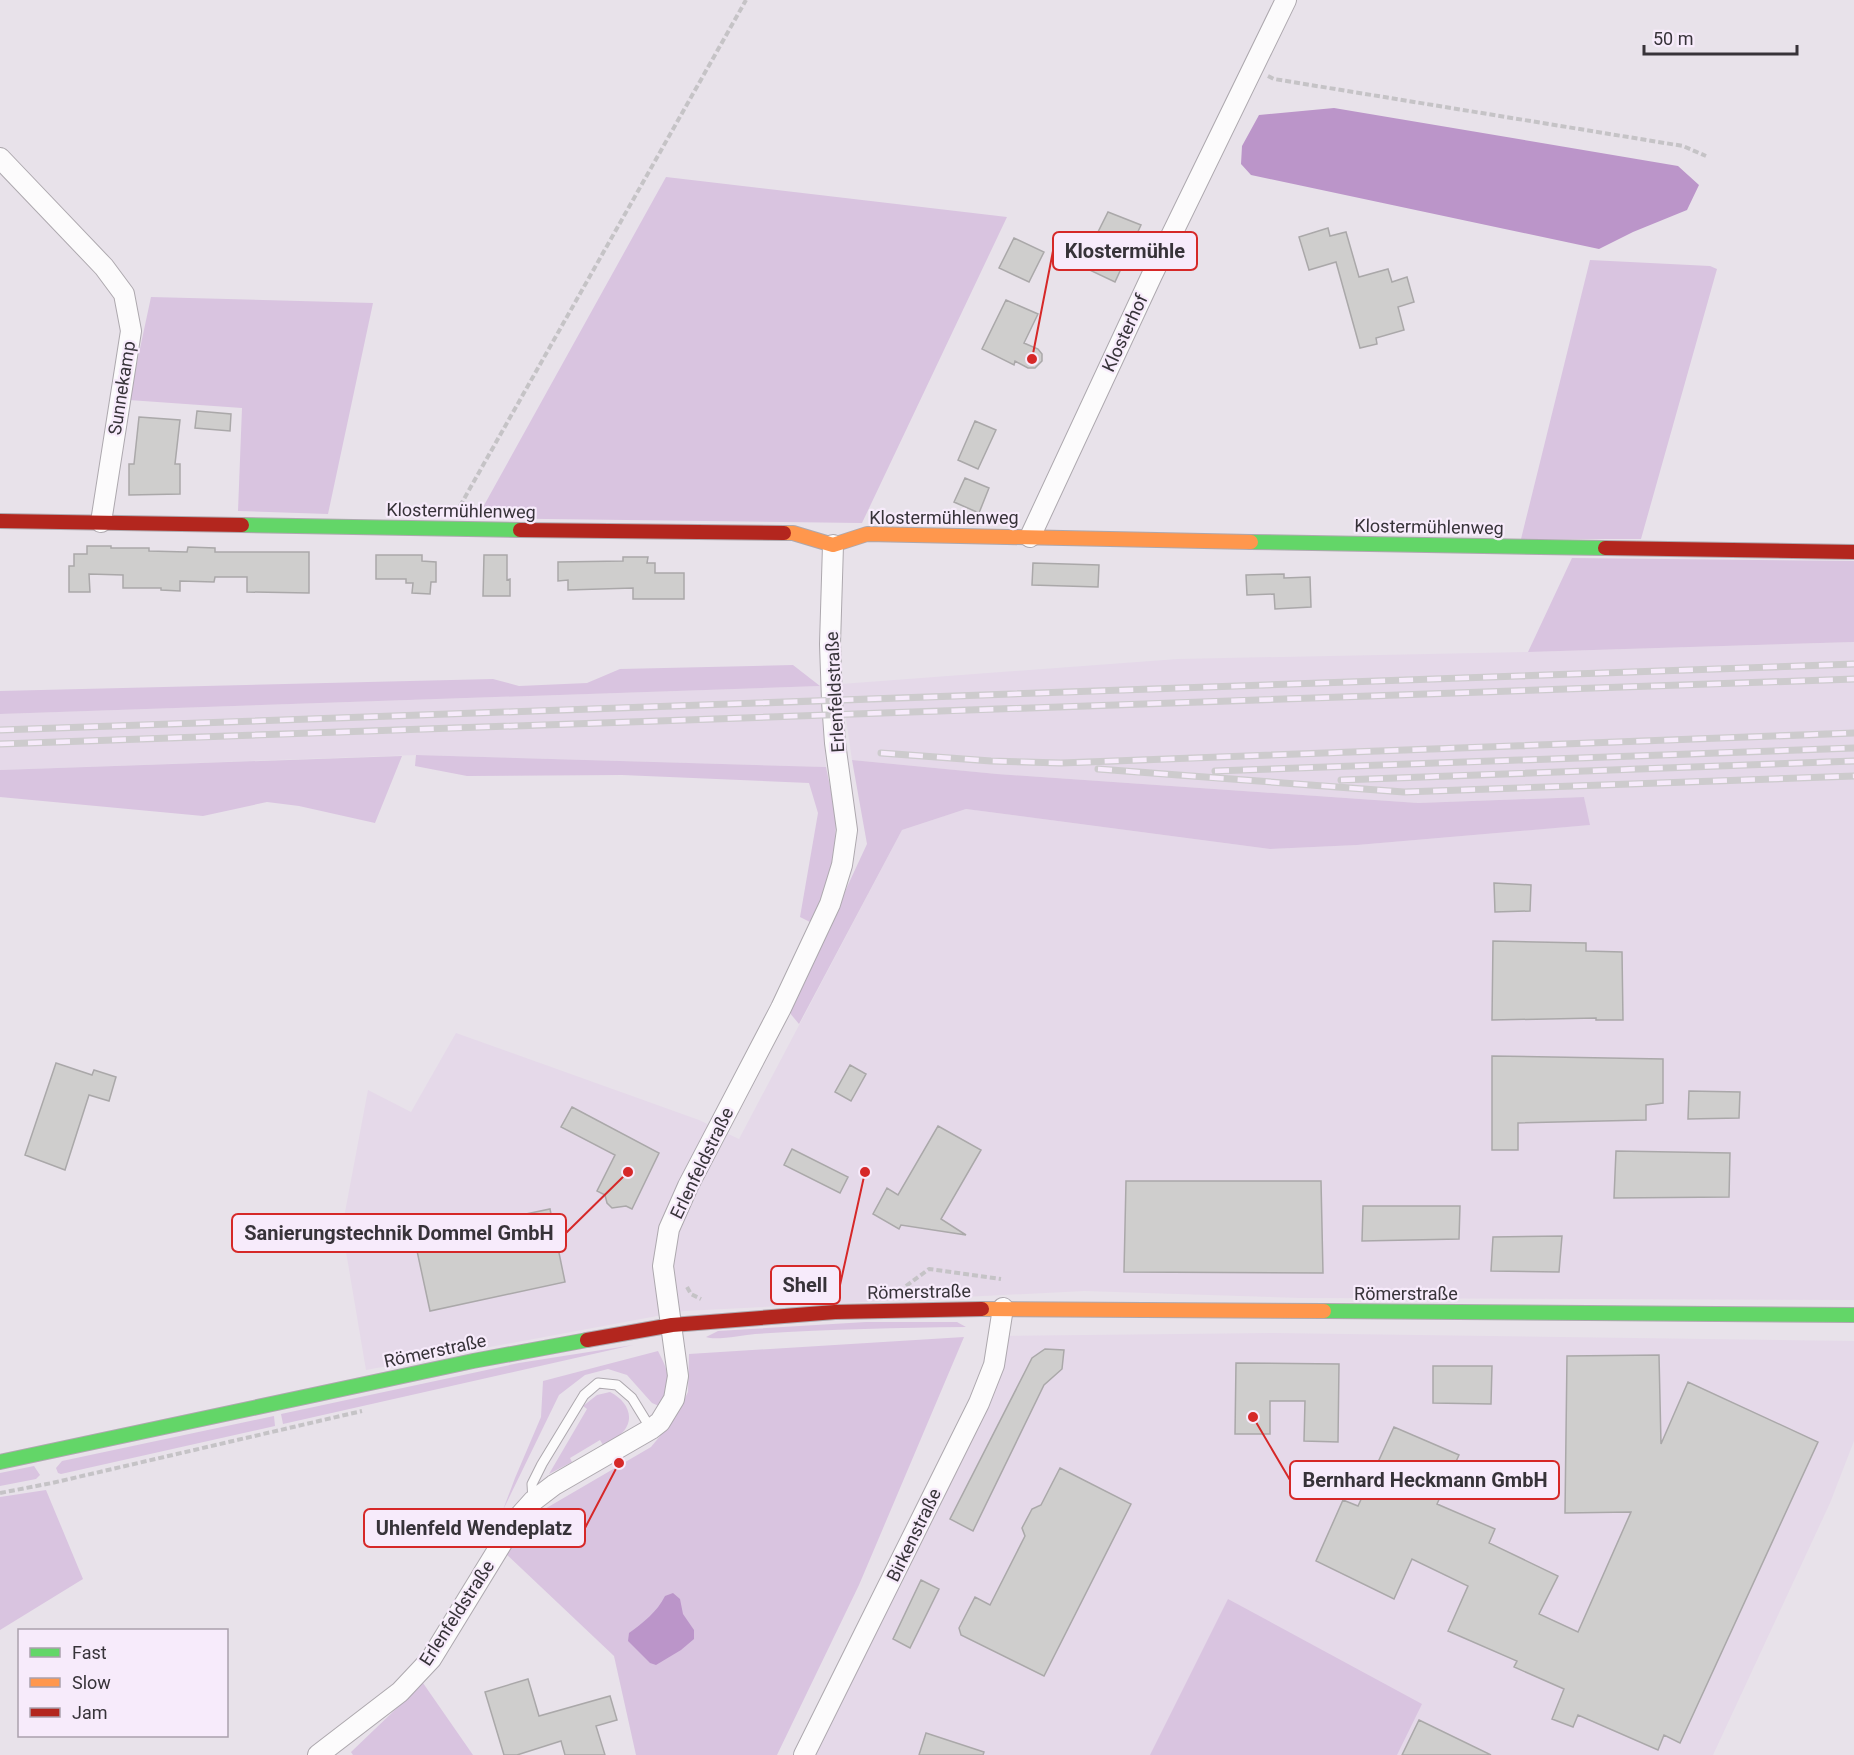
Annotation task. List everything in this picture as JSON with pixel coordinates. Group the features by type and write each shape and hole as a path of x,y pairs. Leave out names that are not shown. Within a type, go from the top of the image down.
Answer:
{"main road":[{"name":"Klostermühlenweg","path":"0,521 793,533 833,545 867,534 1854,552"},
{"name":"Römerstraße","path":"0,1462 473,1361 672,1325 836,1312 1003,1308 1854,1315"}],"street":[{"name":"Klosterhof","path":"1030,537 1147,286 1286,0"},
{"name":"Sunnekamp","path":"0,158 104,267 124,294 131,331 101,522"},
{"name":"Erlenfeldstraße","path":"318,1755 400,1692 431,1659 516,1520 533,1501 554,1485 651,1429 665,1414 674,1399 678,1376 663,1266 669,1229 688,1186 781,1008 830,904 842,865 847,830 835,743 832,701 830,644 833,545"},
{"name":"Birkenstraße","path":"804,1755 979,1403 994,1365 1003,1308"}],"lane":[{"path":"533,1501 532,1484 542,1464 584,1395 598,1383 617,1385 632,1398 651,1429"}],"path":[{"path":"447,529 746,0"},
{"path":"1274,79 1683,146 1706,156"},
{"path":"903,1288 929,1269 1001,1279"},
{"path":"685,1283 691,1294 702,1300"},
{"path":"0,1493 374,1408"}],"shaded area":[{"path":"1334,108 1678,166 1699,185 1687,210 1599,249 1251,175 1241,164 1242,146 1259,115"},
{"path":"666,177 1007,217 862,523 477,518"},
{"path":"1590,260 1710,266 1717,269 1641,539 1521,539"},
{"path":"151,297 373,303 328,514 238,511 242,408 129,400"},
{"path":"1572,558 1854,561 1854,642 1528,652"},
{"path":"1854,642 1854,1300 1299,1298 1084,1291 684,1311 366,1370 342,1228 368,1090 411,1112 456,1033 699,1120 739,1139 902,830 966,809 1270,849 1357,845 1589,825 1584,797 1418,803 997,774 852,760 841,684 1178,659 1528,652"},
{"path":"793,665 820,686 0,714 0,691 493,679 519,686 587,683 620,669"},
{"path":"820,686 826,767 416,755 0,770 0,714"},
{"path":"416,755 826,767 836,816 835,851 826,894 812,923 800,917 818,813 809,783 622,775 467,776 415,766"},
{"path":"402,756 375,823 299,806 267,802 203,816 0,797 0,770"},
{"path":"852,760 997,774 1418,803 1584,797 1590,825 1357,845 1270,849 966,809 902,830 799,1024 789,1012 867,844"},
{"path":"866,1322 957,1322 966,1327 835,1330 722,1338 706,1337 718,1331"},
{"path":"1273,1333 1854,1341 1854,1441 1830,1503 1713,1755 804,1755 1001,1336"},
{"path":"964,1337 859,1585 777,1755 636,1755 614,1656 505,1553 531,1517 651,1447 675,1418 688,1392 689,1354"},
{"path":"633,1345 283,1424 281,1414 519,1363"},
{"path":"658,1351 668,1378 668,1385 659,1406 652,1403 627,1375 608,1369 585,1375 559,1395 503,1510 541,1417 543,1381"},
{"path":"610,1392 622,1400 626,1406 629,1417 625,1429 603,1445 600,1440 570,1458 572,1462 549,1474 587,1409 583,1406 597,1395"},
{"path":"274,1416 275,1426 61,1474 56,1468 62,1461"},
{"path":"34,1466 40,1475 36,1479 0,1486 0,1473"},
{"path":"46,1490 83,1579 0,1630 0,1497"},
{"path":"673,1593 680,1599 683,1614 694,1630 694,1639 656,1665 650,1663 628,1641 629,1633 654,1612 665,1596"},
{"path":"1228,1599 1422,1704 1397,1755 1150,1755"},
{"path":"423,1683 473,1755 353,1755 351,1752"}],"building":[{"path":"1108,212 1141,225 1115,282 1081,266"},
{"path":"1328,228 1330,236 1346,232 1359,277 1388,269 1392,282 1407,277 1414,302 1398,307 1404,330 1376,338 1377,344 1360,348 1336,262 1309,270 1299,237"},
{"path":"1014,238 1044,252 1029,282 999,268"},
{"path":"1006,300 1038,314 1024,343 1038,349 1042,354 1042,361 1035,368 1028,368 1015,361 1014,365 982,349"},
{"path":"197,411 231,414 230,431 195,428"},
{"path":"139,417 180,420 175,464 180,464 180,494 129,495 129,464 134,464"},
{"path":"975,421 996,430 978,469 958,460"},
{"path":"965,478 989,488 979,513 954,502"},
{"path":"87,546 149,548 149,551 187,552 188,547 215,548 215,552 309,552 309,593 247,592 247,577 215,577 214,582 180,581 180,591 161,590 161,588 123,588 123,575 89,574 90,592 69,592 69,566 74,566 74,554 87,554"},
{"path":"376,555 422,555 422,561 436,562 436,582 431,582 430,594 412,593 413,583 406,583 406,579 376,579"},
{"path":"484,555 507,555 507,580 510,579 510,596 483,596"},
{"path":"623,557 648,557 647,563 655,563 655,573 684,573 684,599 633,599 633,588 568,590 568,580 558,581 558,562 623,561"},
{"path":"1033,563 1099,565 1098,587 1032,585"},
{"path":"1284,574 1284,578 1310,577 1311,607 1275,609 1274,594 1247,595 1246,575"},
{"path":"1494,883 1531,885 1530,911 1495,912"},
{"path":"1493,941 1586,943 1586,951 1622,952 1623,1020 1596,1020 1596,1018 1492,1020"},
{"path":"1492,1056 1663,1059 1663,1103 1646,1105 1646,1120 1518,1123 1518,1150 1492,1150"},
{"path":"56,1063 92,1075 94,1070 116,1077 109,1101 89,1095 65,1170 25,1155"},
{"path":"850,1065 866,1074 851,1101 835,1092"},
{"path":"1689,1091 1740,1092 1739,1118 1688,1119"},
{"path":"572,1107 659,1153 632,1209 626,1206 612,1208 607,1203 605,1195 597,1191 615,1155 561,1127"},
{"path":"938,1126 981,1150 941,1219 966,1235 901,1225 899,1229 873,1214 887,1188 898,1195"},
{"path":"792,1149 848,1177 840,1193 784,1165"},
{"path":"1616,1151 1730,1153 1729,1197 1614,1198"},
{"path":"1126,1181 1321,1181 1323,1273 1124,1272"},
{"path":"1363,1206 1460,1206 1459,1239 1362,1241"},
{"path":"550,1209 565,1282 430,1311 414,1237"},
{"path":"1562,1236 1559,1272 1491,1271 1493,1237"},
{"path":"1045,1349 1064,1350 1062,1369 1044,1385 973,1531 950,1519 1032,1358"},
{"path":"1659,1355 1661,1444 1688,1382 1818,1442 1680,1743 1664,1735 1658,1750 1578,1715 1573,1727 1552,1719 1564,1689 1514,1667 1517,1661 1448,1631 1468,1586 1412,1559 1394,1599 1316,1561 1343,1500 1358,1506 1394,1427 1459,1455 1437,1504 1495,1529 1489,1543 1558,1576 1539,1614 1578,1632 1631,1512 1565,1513 1567,1356"},
{"path":"1236,1363 1339,1364 1338,1442 1304,1441 1305,1401 1270,1401 1270,1434 1235,1434"},
{"path":"1433,1366 1492,1366 1491,1404 1433,1403"},
{"path":"1060,1468 1131,1504 1044,1676 961,1635 959,1628 975,1597 990,1605 1025,1536 1022,1528 1032,1509 1041,1505"},
{"path":"921,1580 939,1589 910,1648 893,1639"},
{"path":"528,1679 539,1716 610,1696 617,1720 596,1726 605,1755 565,1755 561,1741 517,1755 504,1755 485,1692"},
{"path":"1419,1720 1491,1755 1402,1755"},
{"path":"926,1733 984,1752 983,1755 919,1755"}],"railway":[{"path":"0,730 1854,664"},
{"path":"0,744 1854,679"},
{"path":"881,753 991,761 1061,763 1854,733"},
{"path":"1215,771 1854,748"},
{"path":"1341,780 1854,761"},
{"path":"1098,769 1404,792 1854,776"}],"traffic: fast":[{"path":"242,525 520,530"},
{"path":"1251,542 1605,548"},
{"path":"1324,1311 1854,1315"},
{"path":"0,1462 473,1361 587,1340"}],"traffic: slow":[{"path":"784,533 793,533 833,545 867,534 1251,542"},
{"path":"982,1309 1324,1311"}],"traffic: jam":[{"path":"0,521 242,525"},
{"path":"520,530 784,533"},
{"path":"1605,548 1854,552"},
{"path":"587,1340 672,1325 835,1312 982,1309"}],"place":[{"name":"Klostermühle","path":"1032,359"},
{"name":"Sanierungstechnik Dommel GmbH","path":"628,1172"},
{"name":"Shell","path":"865,1172"},
{"name":"Bernhard Heckmann GmbH","path":"1253,1417"},
{"name":"Uhlenfeld Wendeplatz","path":"619,1463"}]}
